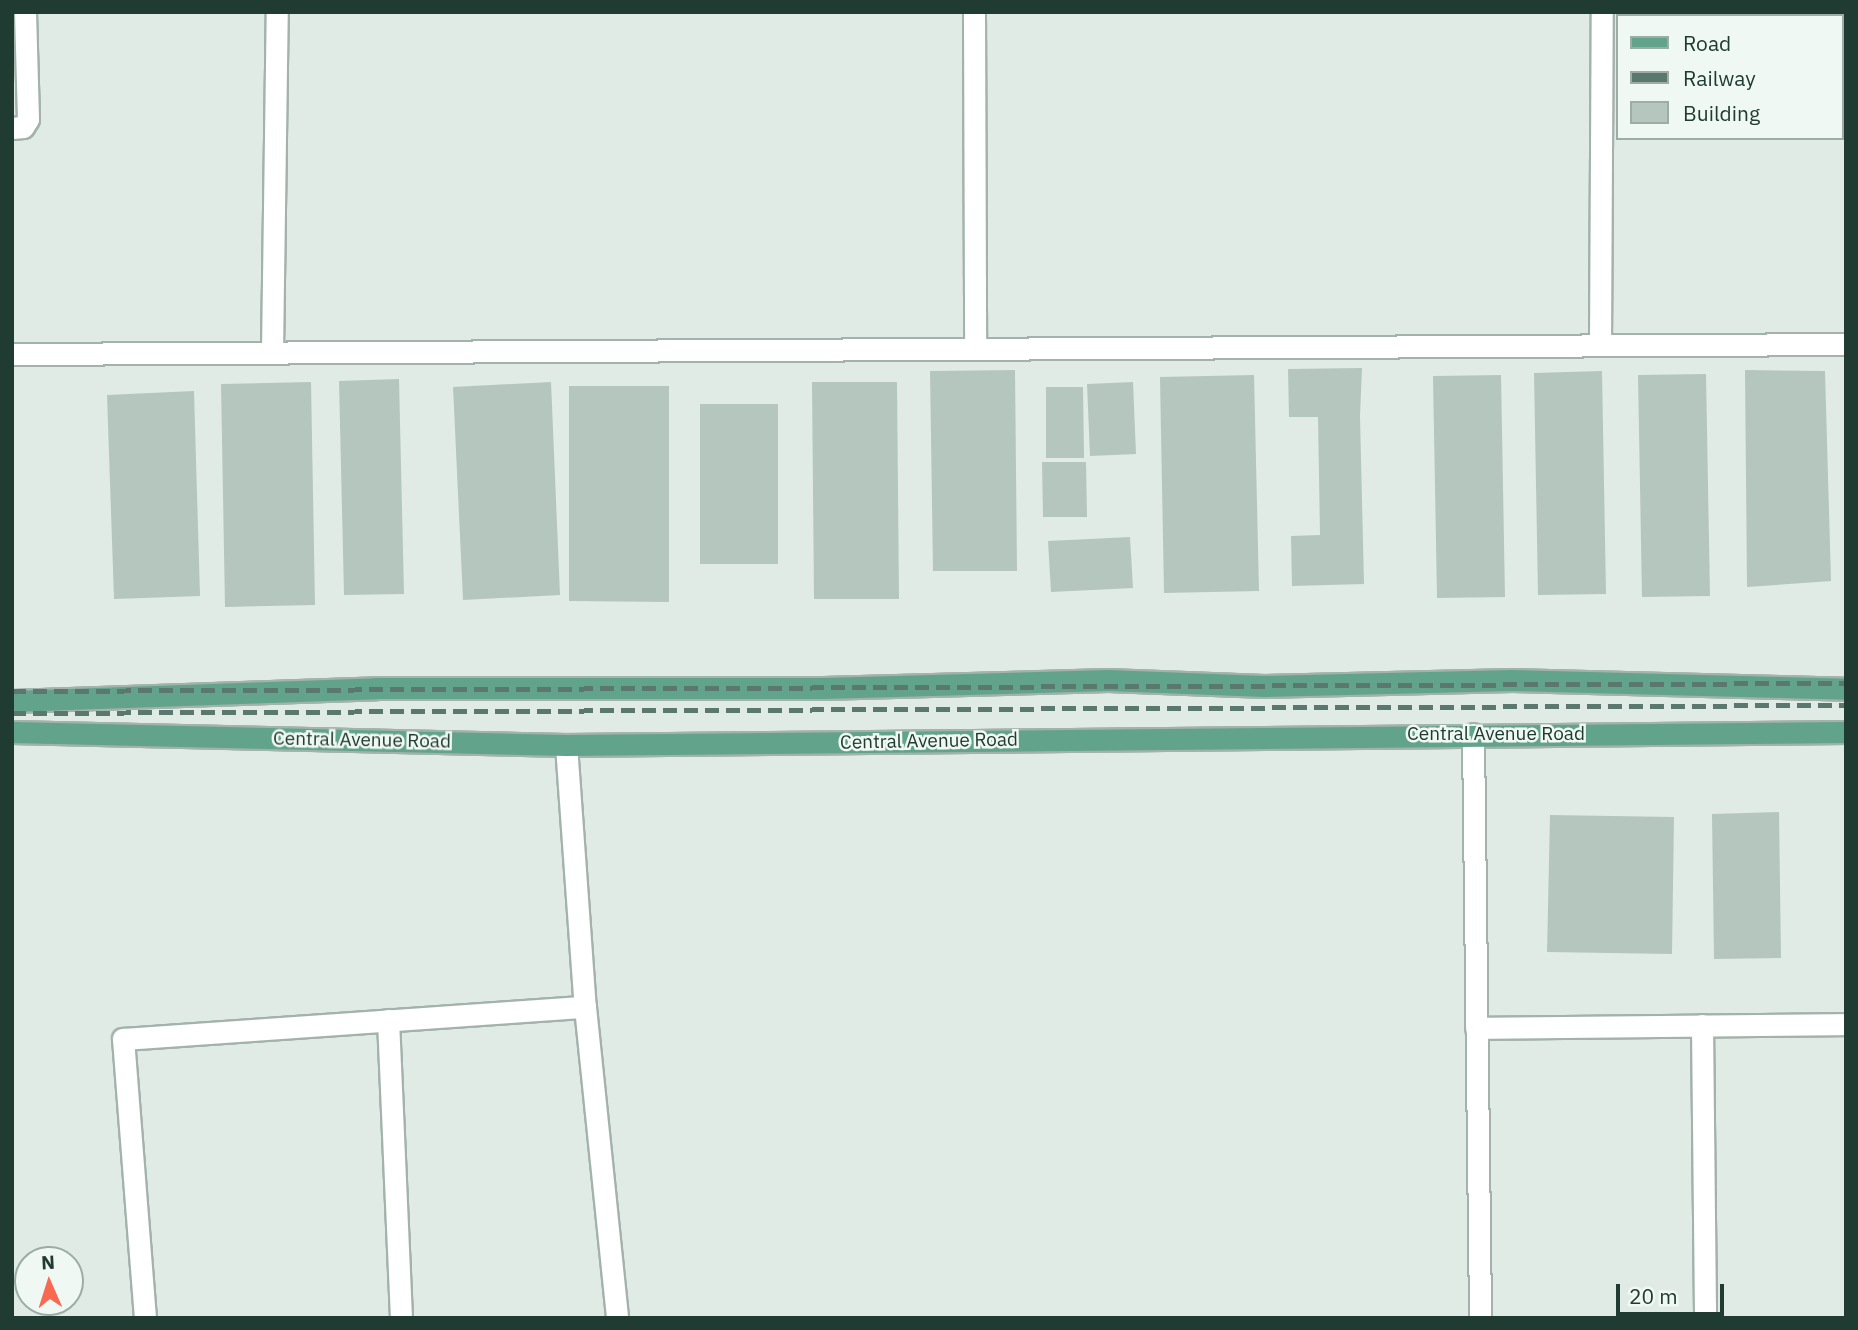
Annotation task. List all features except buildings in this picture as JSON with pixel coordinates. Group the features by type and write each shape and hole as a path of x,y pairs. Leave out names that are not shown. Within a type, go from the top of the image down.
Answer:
{"main road":[{"path":"12,701 377,688 823,688 1108,680 1264,687 1512,680 1846,689"},
{"name":"Central Avenue Road","path":"12,732 566,745 1846,732"}],"street":[{"path":"12,128 23,127 28,119 26,12"},
{"path":"272,352 276,12"},
{"path":"974,12 975,348"},
{"path":"1600,345 1602,12"},
{"path":"12,354 1846,344"},
{"path":"1473,734 1480,1318"},
{"path":"566,745 585,1007 617,1318"},
{"path":"145,1318 123,1039 585,1007"},
{"path":"388,1020 401,1318"},
{"path":"1476,1028 1846,1024"},
{"path":"1702,1025 1705,1318"}],"railway":[{"path":"12,691 1846,683"},
{"path":"12,713 1846,705"}]}
